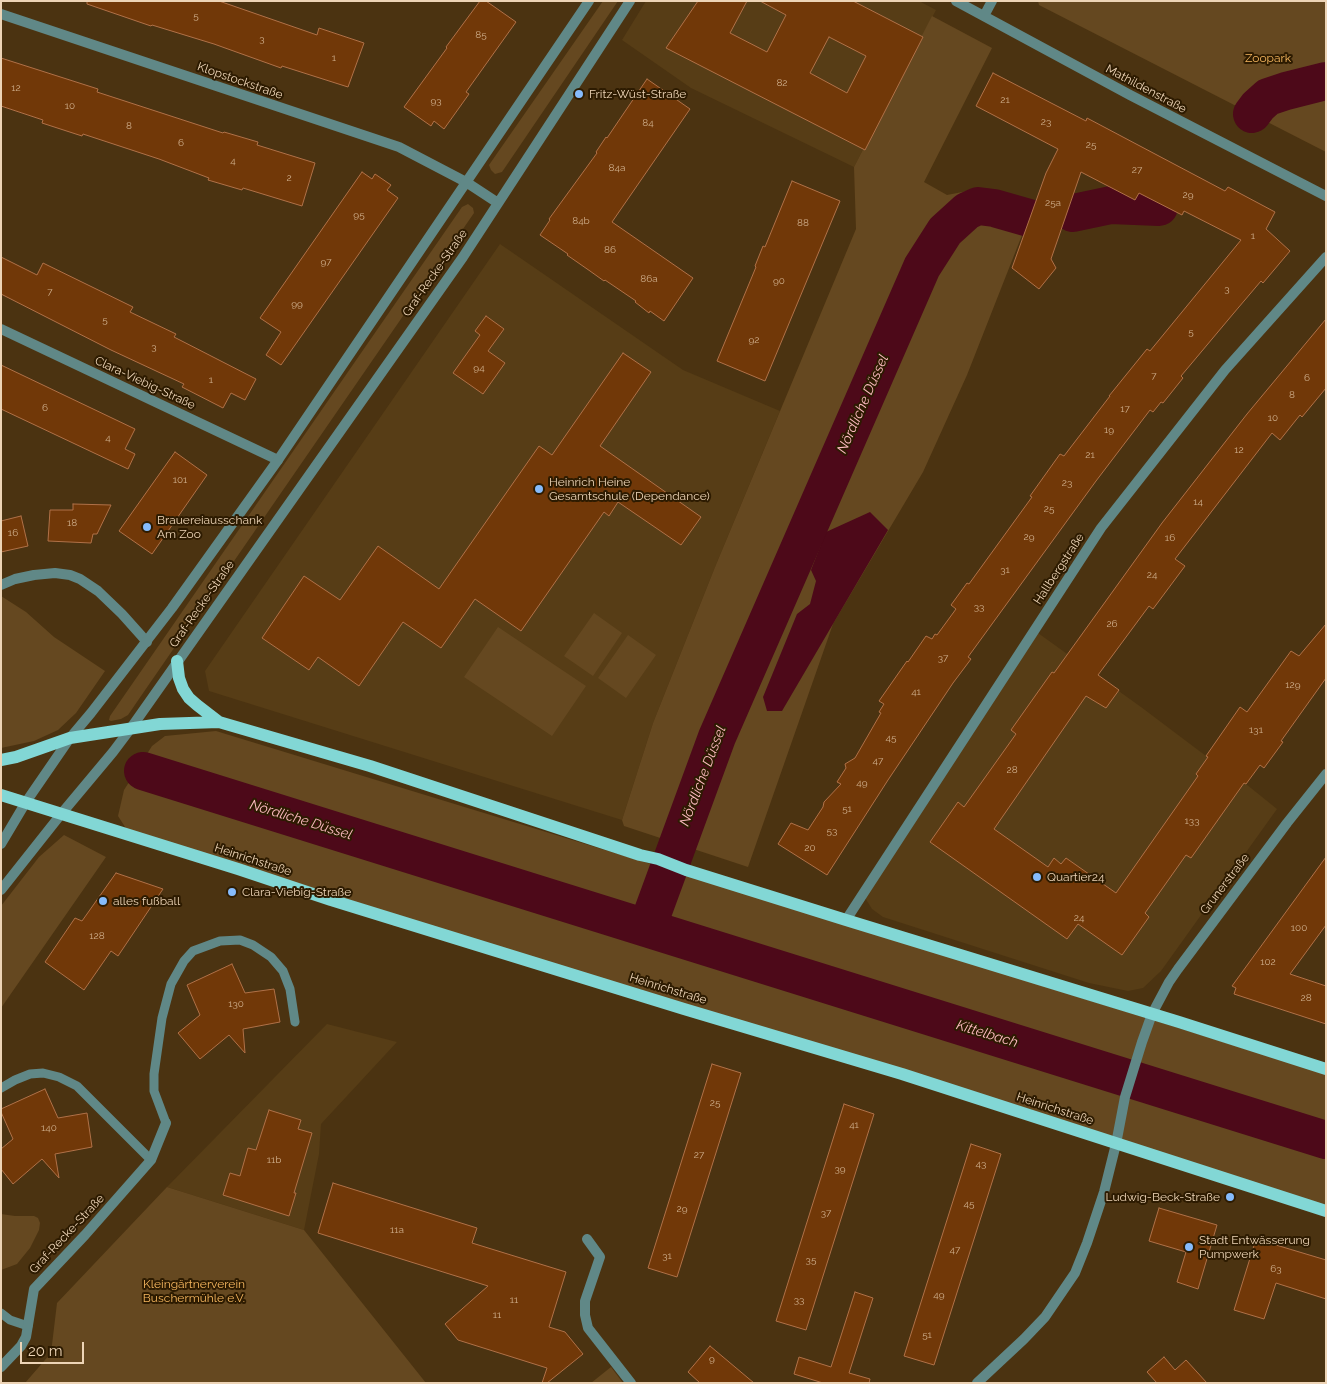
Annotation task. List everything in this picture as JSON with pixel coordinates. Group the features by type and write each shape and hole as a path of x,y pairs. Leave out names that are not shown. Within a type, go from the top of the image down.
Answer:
{"main road":[{"path":"177,661 178,678 189,698 219,722"},
{"path":"1,760 16,757 70,738 160,724 219,722 370,766 640,855 658,859 686,870 1326,1069"},
{"name":"Heinrichstraße","path":"1,794 331,900 902,1074 1326,1211"}],"street":[{"name":"Graf-Recke-Straße","path":"1,844 26,802 70,738 147,642 278,460 589,1"},
{"name":"Graf-Recke-Straße","path":"1,890 131,728 463,257 630,1"},
{"name":"Mathildenstraße","path":"956,1 1130,95 1326,196"},
{"path":"984,16 992,1"},
{"name":"Klopstockstraße","path":"1,14 399,148 466,182"},
{"path":"466,182 498,203"},
{"name":"Hallbergstraße","path":"846,920 1101,528 1225,370 1326,257"},
{"name":"Clara-Viebig-Straße","path":"1,329 278,460"},
{"path":"1,585 24,577 55,573 80,579 104,597 147,642"},
{"name":"Grunerstraße","path":"1152,1014 1178,969 1326,774"},
{"path":"977,1383 1045,1317 1075,1273 1104,1192 1125,1097 1152,1014"},
{"name":"Graf-Recke-Straße","path":"1,1367 21,1346 26,1337 34,1289 152,1160 166,1123"},
{"path":"587,1239 600,1257 586,1301 585,1315 588,1328 632,1383"}],"lane":[{"path":"166,1123 154,1091 154,1074 162,1018 171,984 184,961 193,951 220,941 240,940 254,945 271,957 282,971 290,989 295,1022"},
{"path":"1,1088 30,1074 43,1073 60,1077 77,1086 152,1160"},
{"path":"1,1313 10,1320 28,1326"}],"shaded area":[{"path":"646,1 919,1 936,10 854,167 691,88 622,40"},
{"name":"Heinrich Heine Gesamtschule (Dependance)","path":"500,244 683,370 780,411 653,723 622,820 209,691 205,671"},
{"path":"870,512 888,530 782,711 767,711 763,697 797,614 810,604 816,581 811,570 826,532"},
{"path":"1038,633 1246,784 1277,809 1161,971 1143,988 1128,991 1089,983 883,917 872,909 862,893"},
{"path":"327,1024 397,1042 321,1124 319,1154 304,1230 167,1187"}],"green space":[{"path":"603,1 618,1 502,172 495,174 489,165"},
{"name":"Zoopark","path":"1038,1 1326,1 1326,152 1039,5"},
{"path":"932,16 992,48 924,182 947,195 983,188 1035,202 967,375 923,472 833,624 748,867 624,826 622,820 653,723 715,567 856,229 854,167"},
{"path":"468,204 473,208 474,213 128,715 121,719 109,720 462,207"},
{"path":"1,596 26,612 54,637 105,671 76,713 58,730 34,741 1,748"},
{"path":"594,613 622,633 593,676 564,656"},
{"path":"498,627 586,686 552,736 464,677"},
{"path":"628,635 656,655 626,698 598,678"},
{"path":"216,731 1326,1074 1326,1207 127,830 118,816 124,790 152,746 165,736"},
{"path":"64,835 106,857 1,1008 1,906 39,857"},
{"name":"Kleingärtnerverein Buschermühle e.V.","path":"167,1187 304,1230 426,1383 25,1383 51,1353 57,1303"},
{"path":"1,1214 34,1216 38,1218 40,1223 39,1230 30,1248 17,1264 1,1270"},
{"path":"611,1367 623,1383 591,1383"}],"building":[{"path":"87,1 219,1 317,35 319,28 364,43 348,87 282,66 281,68 214,44 151,26 87,4"},
{"path":"480,1 486,1 516,22 466,92 469,94 444,129 434,121 431,126 404,107"},
{"path":"698,1 747,1 730,33 767,52 786,15 760,1 853,1 923,37 865,150 666,48","holes":["829,37 866,56 847,93 810,73"]},
{"path":"1,58 98,89 97,92 223,133 258,142 257,145 315,163 302,206 243,188 242,190 208,180 209,178 159,159 83,134 82,136 42,123 43,120 1,106"},
{"path":"993,73 1086,121 1087,118 1225,191 1228,187 1275,212 1266,229 1290,251 1263,283 1261,281 1181,376 1183,378 1163,403 1161,402 1153,412 1150,410 1096,481 968,657 971,659 888,780 827,875 778,844 791,823 808,830 823,807 824,802 841,784 837,782 846,768 845,764 855,758 881,713 879,712 884,704 879,701 907,661 926,636 932,639 935,634 937,635 956,609 951,605 967,583 969,584 1032,497 1030,496 1060,454 1064,456 1147,349 1150,351 1241,240 1184,211 1182,215 1139,193 1135,200 1081,172 1051,259 1056,268 1039,289 1012,268 1046,173 1058,149 976,106"},
{"path":"647,79 690,109 612,222 693,278 664,321 650,311 649,313 636,301 604,281 540,235 549,219"},
{"path":"362,172 372,179 375,174 391,185 387,190 398,198 281,365 266,355 281,332 260,318"},
{"path":"792,181 840,201 765,381 717,361 763,246 765,247"},
{"path":"1,257 37,275 43,263 133,307 130,312 176,334 174,337 256,379 245,400 231,393 223,408 182,387 184,384 111,350 1,294"},
{"path":"486,316 504,329 488,351 505,363 483,394 453,373 480,335 475,331"},
{"path":"1326,319 1326,388 1302,417 1300,415 1280,440 1272,433 1175,559 1185,566 1153,609 1149,606 1098,675 1119,690 1106,708 1086,696 994,829 1048,867 1054,858 1061,864 1066,858 1116,893 1198,776 1196,774 1208,757 1206,756 1240,707 1247,712 1291,651 1299,656 1326,624 1326,678 1264,768 1260,765 1246,784 1244,783 1191,858 1186,855 1145,913 1149,917 1122,955 1078,924 1067,939 930,842 958,802 964,807 1016,734 1011,730 1162,523 1247,414"},
{"path":"623,353 651,372 600,446 701,517 681,545 618,502 609,516 604,512 521,631 475,599 441,648 403,622 359,686 318,657 309,670 262,638 304,576 340,600 378,546 439,589 539,446 552,455"},
{"path":"1,365 135,429 125,449 135,454 128,469 1,409"},
{"path":"175,452 207,475 152,554 119,531"},
{"path":"73,504 111,505 97,534 93,534 91,543 48,541 50,510 73,510"},
{"path":"21,516 28,546 1,552 1,521"},
{"path":"1326,857 1326,925 1290,974 1326,986 1326,1024 1234,994 1236,988 1232,986"},
{"path":"116,873 163,889 118,956 111,951 84,990 45,962 75,918 82,921"},
{"path":"232,964 245,993 274,989 280,1022 243,1029 245,1053 229,1035 200,1059 178,1033 200,1015 187,985"},
{"path":"712,1064 741,1073 677,1277 648,1268"},
{"path":"45,1089 58,1118 87,1113 92,1147 55,1154 59,1178 42,1159 13,1184 1,1169 1,1149 13,1139 1,1109"},
{"path":"844,1104 874,1114 806,1330 776,1321"},
{"path":"269,1110 301,1120 298,1129 312,1133 289,1216 223,1195 230,1173 240,1176 248,1148 256,1150"},
{"path":"971,1144 1001,1154 934,1365 904,1356"},
{"path":"333,1183 477,1228 472,1243 566,1272 549,1327 565,1332 583,1354 547,1383 542,1383 547,1368 458,1340 445,1324 488,1286 318,1233"},
{"name":"Stadt Entwässerung Pumpwerk","path":"1159,1208 1217,1225 1198,1289 1177,1282 1186,1252 1149,1241"},
{"path":"1256,1239 1326,1260 1326,1299 1276,1283 1264,1319 1234,1310"},
{"path":"855,1292 873,1298 849,1373 870,1379 869,1383 823,1383 794,1374 799,1357 831,1367"},
{"path":"710,1346 754,1383 700,1383 688,1372"},
{"path":"1164,1357 1175,1370 1186,1360 1207,1383 1157,1383 1147,1372"}],"waterway":[{"name":"Nördliche Düssel","path":"1252,114 1268,97 1326,81"},
{"name":"Nördliche Düssel","path":"1073,213 1111,205 1159,207"},
{"name":"Nördliche Düssel","path":"647,928 717,737 922,267 945,231 967,211 978,206 994,208 1029,218"},
{"name":"Kittelbach","path":"143,771 1326,1140"}],"place":[{"name":"Fritz-Wüst-Straße","path":"579,94"},
{"name":"Heinrich Heine Gesamtschule (Dependance)","path":"539,489"},
{"name":"Brauereiausschank Am Zoo","path":"147,527"},
{"name":"Quartier24","path":"1037,877"},
{"name":"Clara-Viebig-Straße","path":"232,892"},
{"name":"alles fußball","path":"103,901"},
{"name":"Ludwig-Beck-Straße","path":"1230,1197"},
{"name":"Stadt Entwässerung Pumpwerk","path":"1189,1247"}]}
